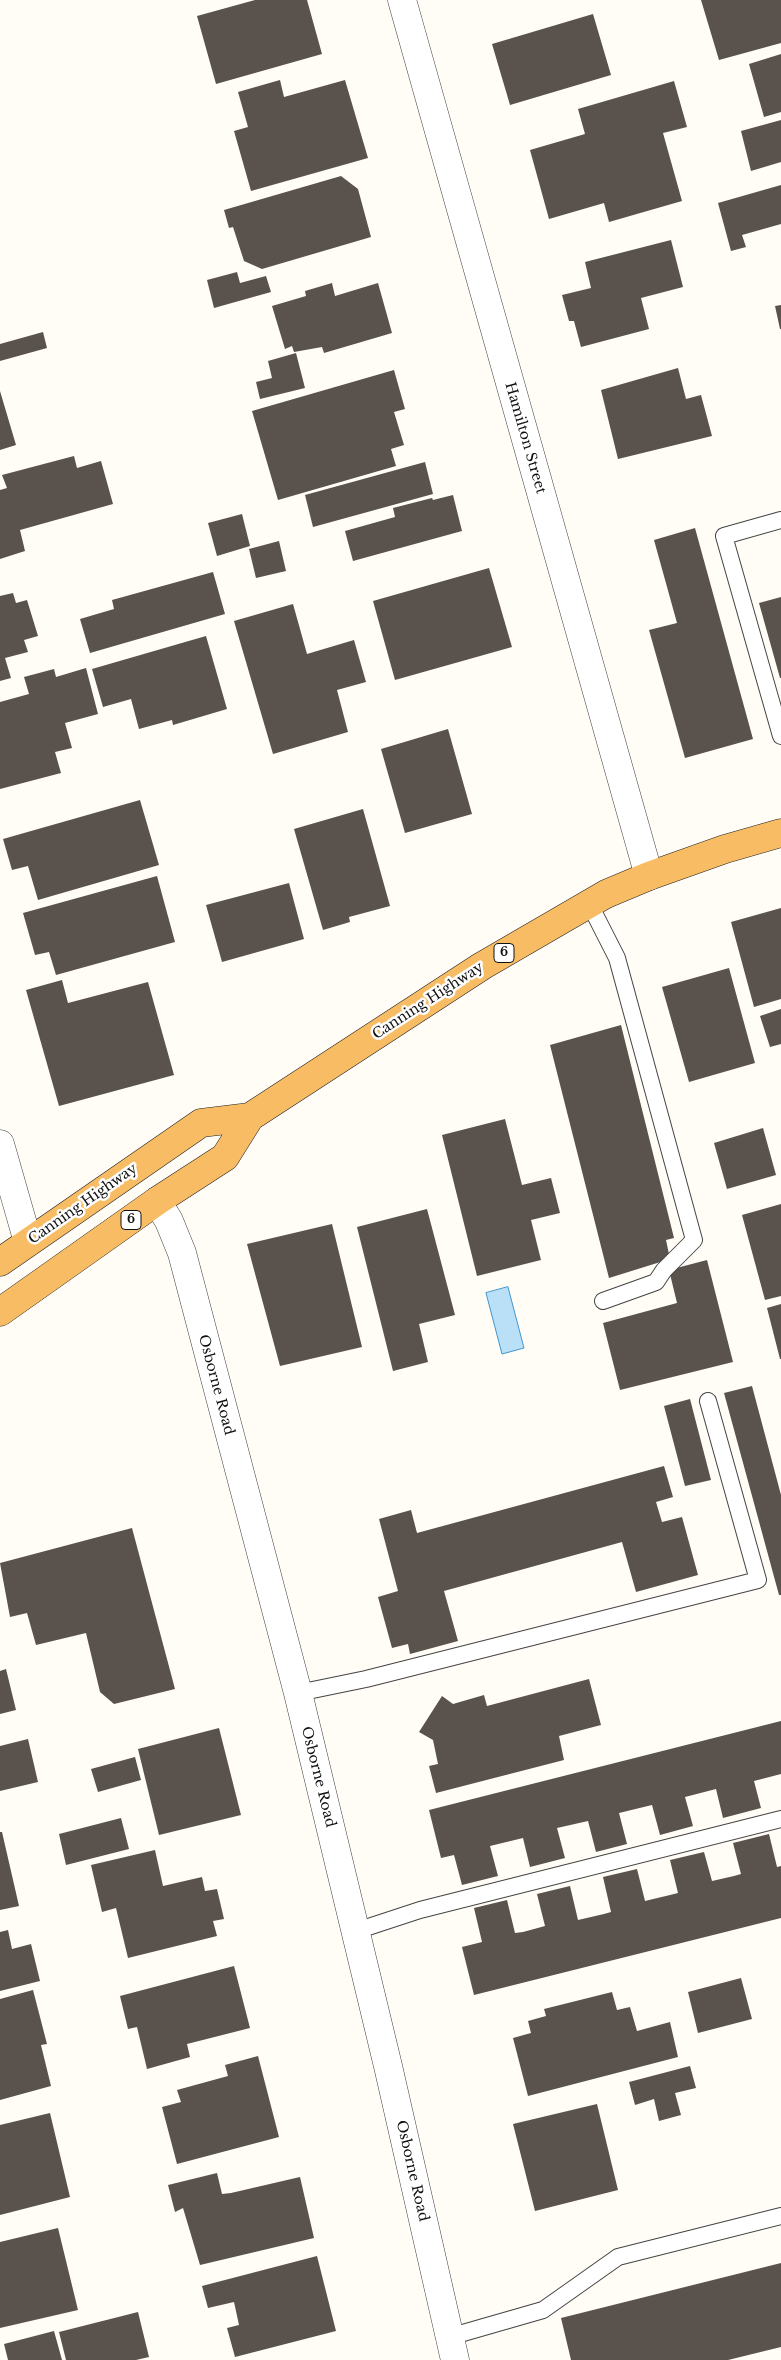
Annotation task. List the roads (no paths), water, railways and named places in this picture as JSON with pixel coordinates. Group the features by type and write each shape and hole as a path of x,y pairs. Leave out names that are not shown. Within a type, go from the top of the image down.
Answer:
{"highway":[{"name":"Canning Highway","path":"0,1312 156,1201 225,1157 250,1118 482,966 589,902 649,876 725,849 781,833"},
{"name":"Canning Highway","path":"0,1262 201,1123 250,1118"}],"street":[{"name":"Hamilton Street","path":"402,0 649,876"},
{"path":"0,1144 28,1242"},
{"name":"Osborne Road","path":"156,1201 169,1221 182,1253 298,1693 356,1931 452,2349"}],"lane":[{"path":"781,520 724,536 781,736"},
{"path":"589,902 617,958 694,1240 664,1270 656,1282 602,1301"},
{"path":"298,1693 366,1678 758,1580 708,1401"},
{"path":"356,1931 420,1910 781,1819"},
{"path":"452,2349 543,2310 618,2258 781,2216"}],"water":[{"path":"508,1287 524,1348 502,1354 486,1293"}]}
